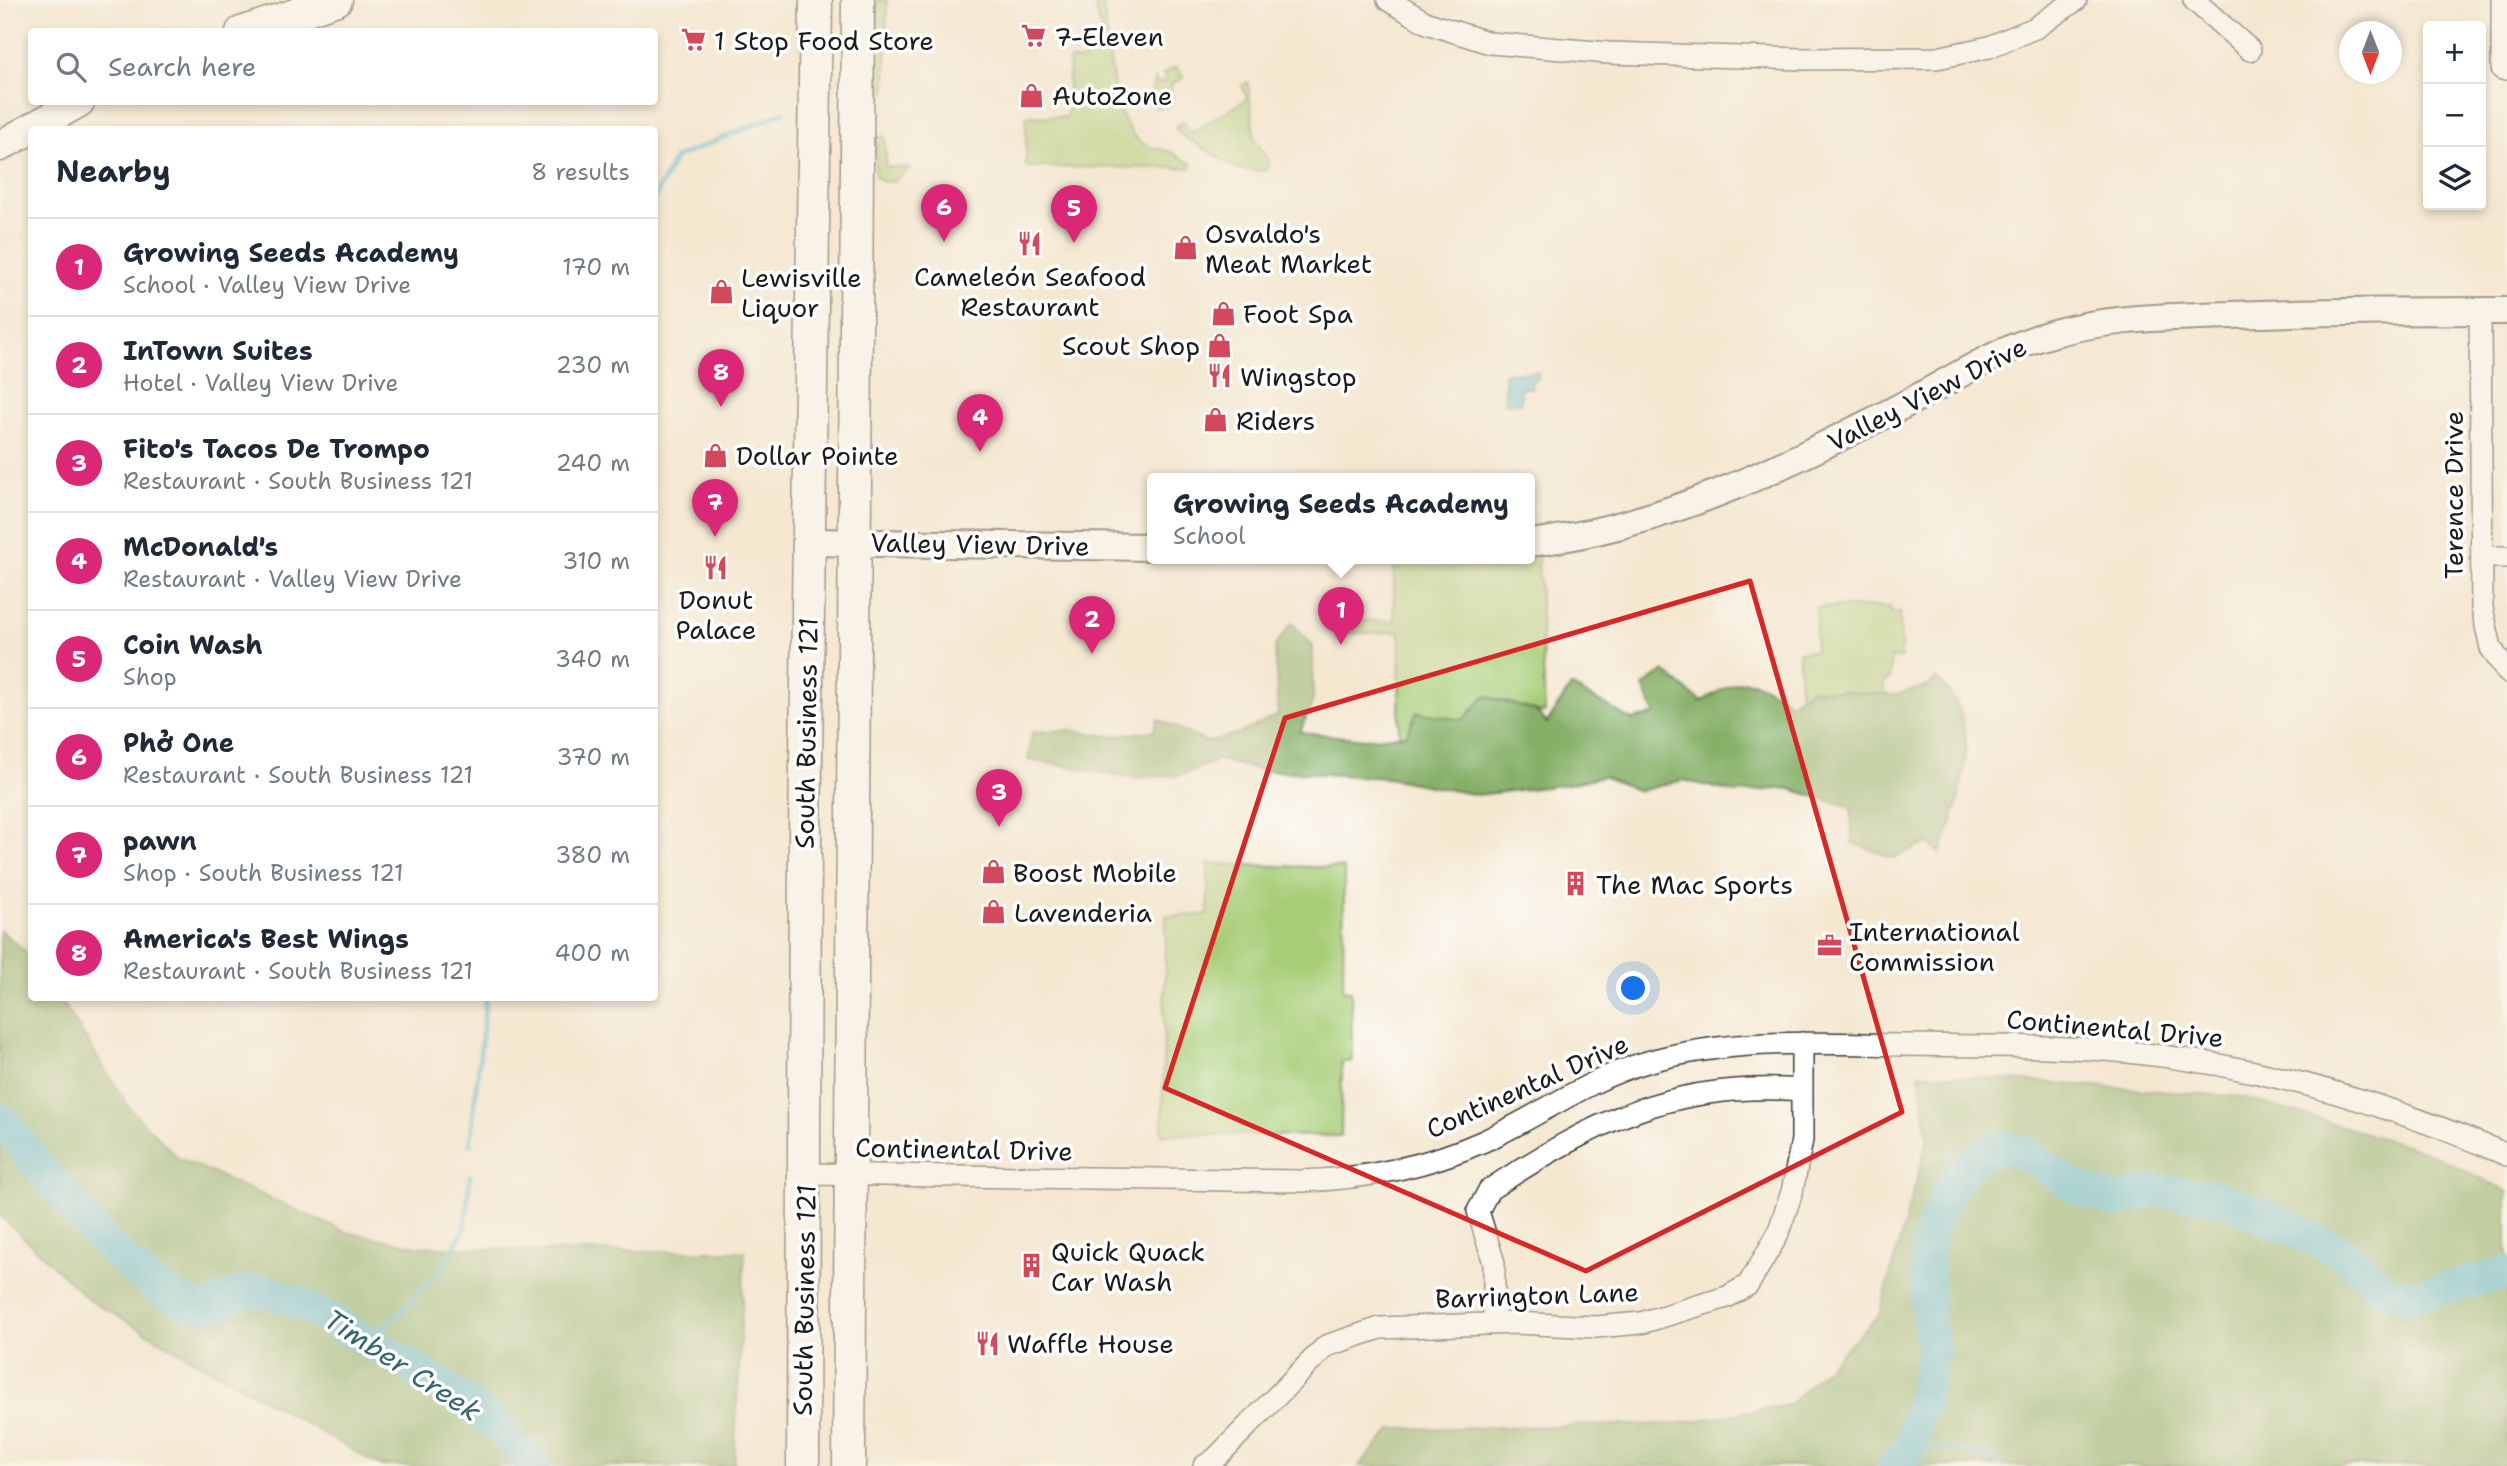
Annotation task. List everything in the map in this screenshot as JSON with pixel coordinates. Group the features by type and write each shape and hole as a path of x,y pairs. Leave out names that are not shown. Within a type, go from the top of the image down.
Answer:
{"main road":[{"path":"253,28 337,0"},
{"name":"South Business 121","path":"803,1466 808,542 816,0"},
{"name":"South Business 121","path":"849,1466 858,0"},
{"path":"36,126 74,105"},
{"path":"0,146 28,130"}],"street":[{"path":"1388,0 1427,23 1490,43 1609,52 1801,59 1937,58 1989,47 2035,28 2076,0"},
{"path":"2194,0 2250,50"},
{"path":"2502,0 2504,69"},
{"name":"Terence Drive","path":"2480,311 2484,622 2491,648 2507,672"},
{"name":"Valley View Drive","path":"1535,542 1651,518 1723,491 1805,456 1981,363 2038,338 2081,327 2192,316 2507,311"},
{"name":"Valley View Drive","path":"808,542 1147,547"},
{"path":"2482,557 2507,556"},
{"name":"Continental Drive","path":"806,1174 1290,1181 1363,1177 1425,1162 1483,1141 1581,1087 1639,1064 1728,1046 1802,1043 2085,1048 2226,1065 2364,1099 2437,1125 2507,1155"},
{"name":"Barrington Lane","path":"1204,1466 1215,1459 1326,1346 1380,1328 1494,1324 1596,1327 1641,1323 1727,1297 1748,1286 1777,1236 1793,1192 1802,1140 1802,1043"},
{"path":"1494,1324 1493,1263 1479,1211 1489,1190 1536,1159 1608,1120 1677,1097 1771,1088 1801,1090"}],"highlighted area":[{"path":"1750,581 1902,1112 1586,1271 1165,1088 1285,718"}],"green space":[{"path":"877,0 887,0 886,92 876,91"},
{"path":"1094,0 1102,0 1112,76 1123,116 1131,132 1145,145 1168,151 1192,164 1190,168 1026,167 1026,116 1067,117 1069,60 1085,60 1085,53 1106,52"},
{"path":"1176,67 1184,78 1171,84 1172,104 1162,108 1154,106 1148,101 1155,79 1158,84 1166,81 1163,74"},
{"path":"1248,82 1255,140 1269,160 1265,171 1238,169 1180,134 1175,127 1183,122 1190,133 1247,99 1242,86"},
{"path":"876,137 885,137 886,167 910,168 894,181 883,182 875,175"},
{"path":"1535,554 1538,554 1545,712 1501,716 1399,739 1400,632 1337,634 1335,620 1394,621 1394,565 1535,564"},
{"path":"1817,607 1890,607 1891,612 1900,612 1901,658 1891,658 1890,679 1884,681 1884,698 1800,694 1799,652 1815,651"},
{"path":"1292,623 1313,646 1313,700 1300,732 1364,739 1406,735 1417,712 1463,720 1485,696 1536,711 1547,723 1571,686 1632,720 1655,714 1643,686 1664,671 1701,702 1737,683 1746,682 1765,687 1790,703 1810,689 1894,695 1928,686 1937,678 1957,704 1966,739 1963,779 1953,819 1940,854 1928,843 1893,858 1852,843 1851,807 1787,788 1736,793 1684,780 1639,791 1602,776 1569,784 1477,795 1388,778 1260,770 1218,760 1181,775 1134,778 1028,760 1032,732 1070,730 1107,736 1154,731 1158,719 1207,742 1240,733 1278,715 1275,646"},
{"path":"1208,864 1344,868 1343,991 1351,991 1352,1061 1342,1062 1341,1136 1162,1134 1166,916 1208,915"},
{"path":"0,930 28,953 28,1001 62,1001 131,1110 178,1158 346,1232 417,1246 537,1251 745,1251 734,1466 380,1466 89,1300 0,1215"},
{"path":"1919,1073 2242,1097 2423,1150 2507,1191 2507,1466 1359,1466 1392,1429 1674,1424 1789,1405 1879,1315 1928,1139"}],"water":[{"path":"1538,372 1538,380 1532,381 1532,388 1521,388 1521,403 1505,404 1504,373"}],"waterway":[{"path":"658,191 675,158 784,112"},
{"path":"470,1145 486,1001"},
{"name":"Timber Creek","path":"0,1119 104,1242 152,1284 179,1300 204,1307 249,1291 287,1298 412,1367 463,1400 510,1439 534,1466"},
{"name":"Timber Creek","path":"1894,1466 1911,1447 1934,1351 1928,1321 1927,1243 1944,1200 1960,1171 1986,1152 2006,1147 2026,1153 2069,1184 2117,1202 2152,1190 2220,1197 2342,1252 2385,1291 2413,1296 2507,1273"},
{"path":"370,1342 442,1269 465,1227 470,1176"},
{"path":"1911,1447 1970,1452 2002,1466"}],"place":[{"name":"7-Eleven","path":"1034,36"},
{"name":"1 Stop Food Store","path":"694,40"},
{"name":"AutoZone","path":"1032,95"},
{"name":"Phở One","path":"944,242"},
{"name":"Coin Wash","path":"1074,243"},
{"name":"Cameleón Seafood Restaurant","path":"1030,244"},
{"name":"Osvaldo's Meat Market","path":"1185,248"},
{"name":"Lewisville Liquor","path":"721,292"},
{"name":"Foot Spa","path":"1223,313"},
{"name":"Scout Shop","path":"1220,345"},
{"name":"Wingstop","path":"1220,376"},
{"name":"America's Best Wings","path":"721,407"},
{"name":"Riders","path":"1216,420"},
{"name":"McDonald's","path":"980,452"},
{"name":"Dollar Pointe","path":"716,455"},
{"name":"pawn","path":"715,537"},
{"name":"Donut Palace","path":"716,567"},
{"name":"Growing Seeds Academy","path":"1341,645"},
{"name":"InTown Suites","path":"1092,654"},
{"name":"Fito's Tacos De Trompo","path":"999,827"},
{"name":"Boost Mobile","path":"993,872"},
{"name":"The Mac Sports","path":"1576,884"},
{"name":"Lavenderia","path":"994,912"},
{"name":"International Commission","path":"1829,946"},
{"name":"Quick Quack Car Wash","path":"1031,1266"},
{"name":"Waffle House","path":"987,1343"}]}
